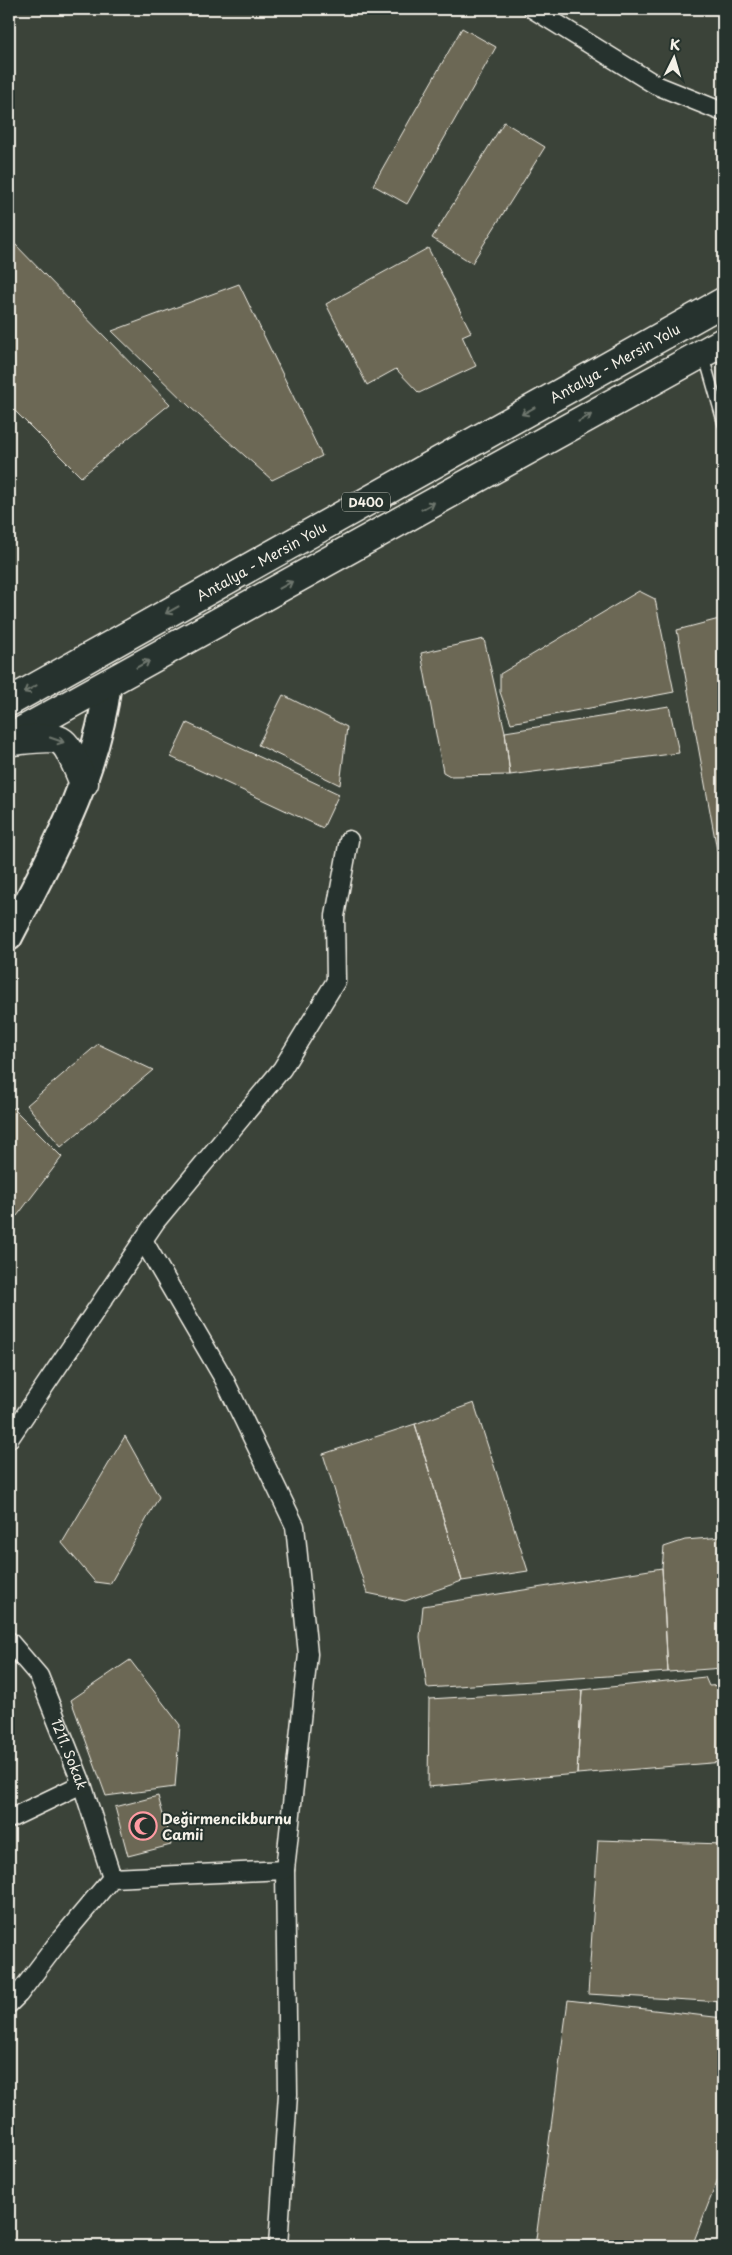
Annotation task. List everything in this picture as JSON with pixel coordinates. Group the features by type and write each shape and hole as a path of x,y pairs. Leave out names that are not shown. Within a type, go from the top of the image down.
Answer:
{"highway":[{"name":"Antalya - Mersin Yolu","path":"9,702 723,302"},
{"name":"D400","path":"9,738 713,347"},
{"path":"94,654 108,683"},
{"path":"9,742 50,737 61,740 68,746 84,783"}],"street":[{"path":"533,9 656,85 723,112"},
{"path":"9,938 65,828 84,783 104,713 108,683"},
{"path":"9,1440 156,1221 282,1069 336,981 335,916 349,840"},
{"path":"144,1240 224,1380 295,1526 308,1654 285,1870 288,2094 278,2246"},
{"name":"1211. Sokak","path":"9,1640 39,1676 82,1784 112,1878"},
{"path":"9,1819 82,1784"},
{"path":"9,2004 112,1878 285,1870"}],"lane":[{"path":"713,347 723,424"}],"building":[{"path":"462,28 496,47 407,204 373,185"},
{"path":"504,122 545,147 472,263 432,238"},
{"path":"13,242 170,404 81,477 9,405 9,246"},
{"path":"428,248 471,332 462,336 476,366 419,393 396,369 367,385 326,304"},
{"path":"239,284 322,456 272,480 191,408 112,331"},
{"path":"639,591 655,599 674,692 511,723 500,692 500,674"},
{"path":"723,618 723,883 677,630"},
{"path":"484,639 505,732 510,775 450,776 443,772 421,653"},
{"path":"283,695 347,727 340,785 258,745"},
{"path":"669,706 679,753 510,775 505,732"},
{"path":"187,723 339,794 323,828 171,757"},
{"path":"98,1044 153,1070 61,1147 27,1105"},
{"path":"9,1104 62,1157 17,1216 9,1208"},
{"path":"474,1403 528,1571 462,1581 415,1424"},
{"path":"415,1424 462,1581 405,1601 367,1593 323,1454"},
{"path":"125,1436 159,1497 110,1584 95,1582 62,1543"},
{"path":"723,1537 723,1668 668,1672 662,1568 664,1547 685,1540"},
{"path":"662,1568 668,1672 427,1688 420,1637 423,1606"},
{"path":"130,1660 180,1725 175,1787 106,1796 71,1700"},
{"path":"705,1677 709,1686 723,1685 723,1762 577,1774 582,1690"},
{"path":"582,1690 577,1774 428,1787 429,1699"},
{"name":"Değirmencikburnu Camii","path":"158,1796 171,1845 128,1856 115,1807"},
{"path":"598,1840 723,1844 723,2002 588,1994"},
{"path":"568,2000 723,2018 723,2166 692,2246 535,2246"}],"place":[{"name":"Değirmencikburnu Camii","path":"143,1826"}]}
